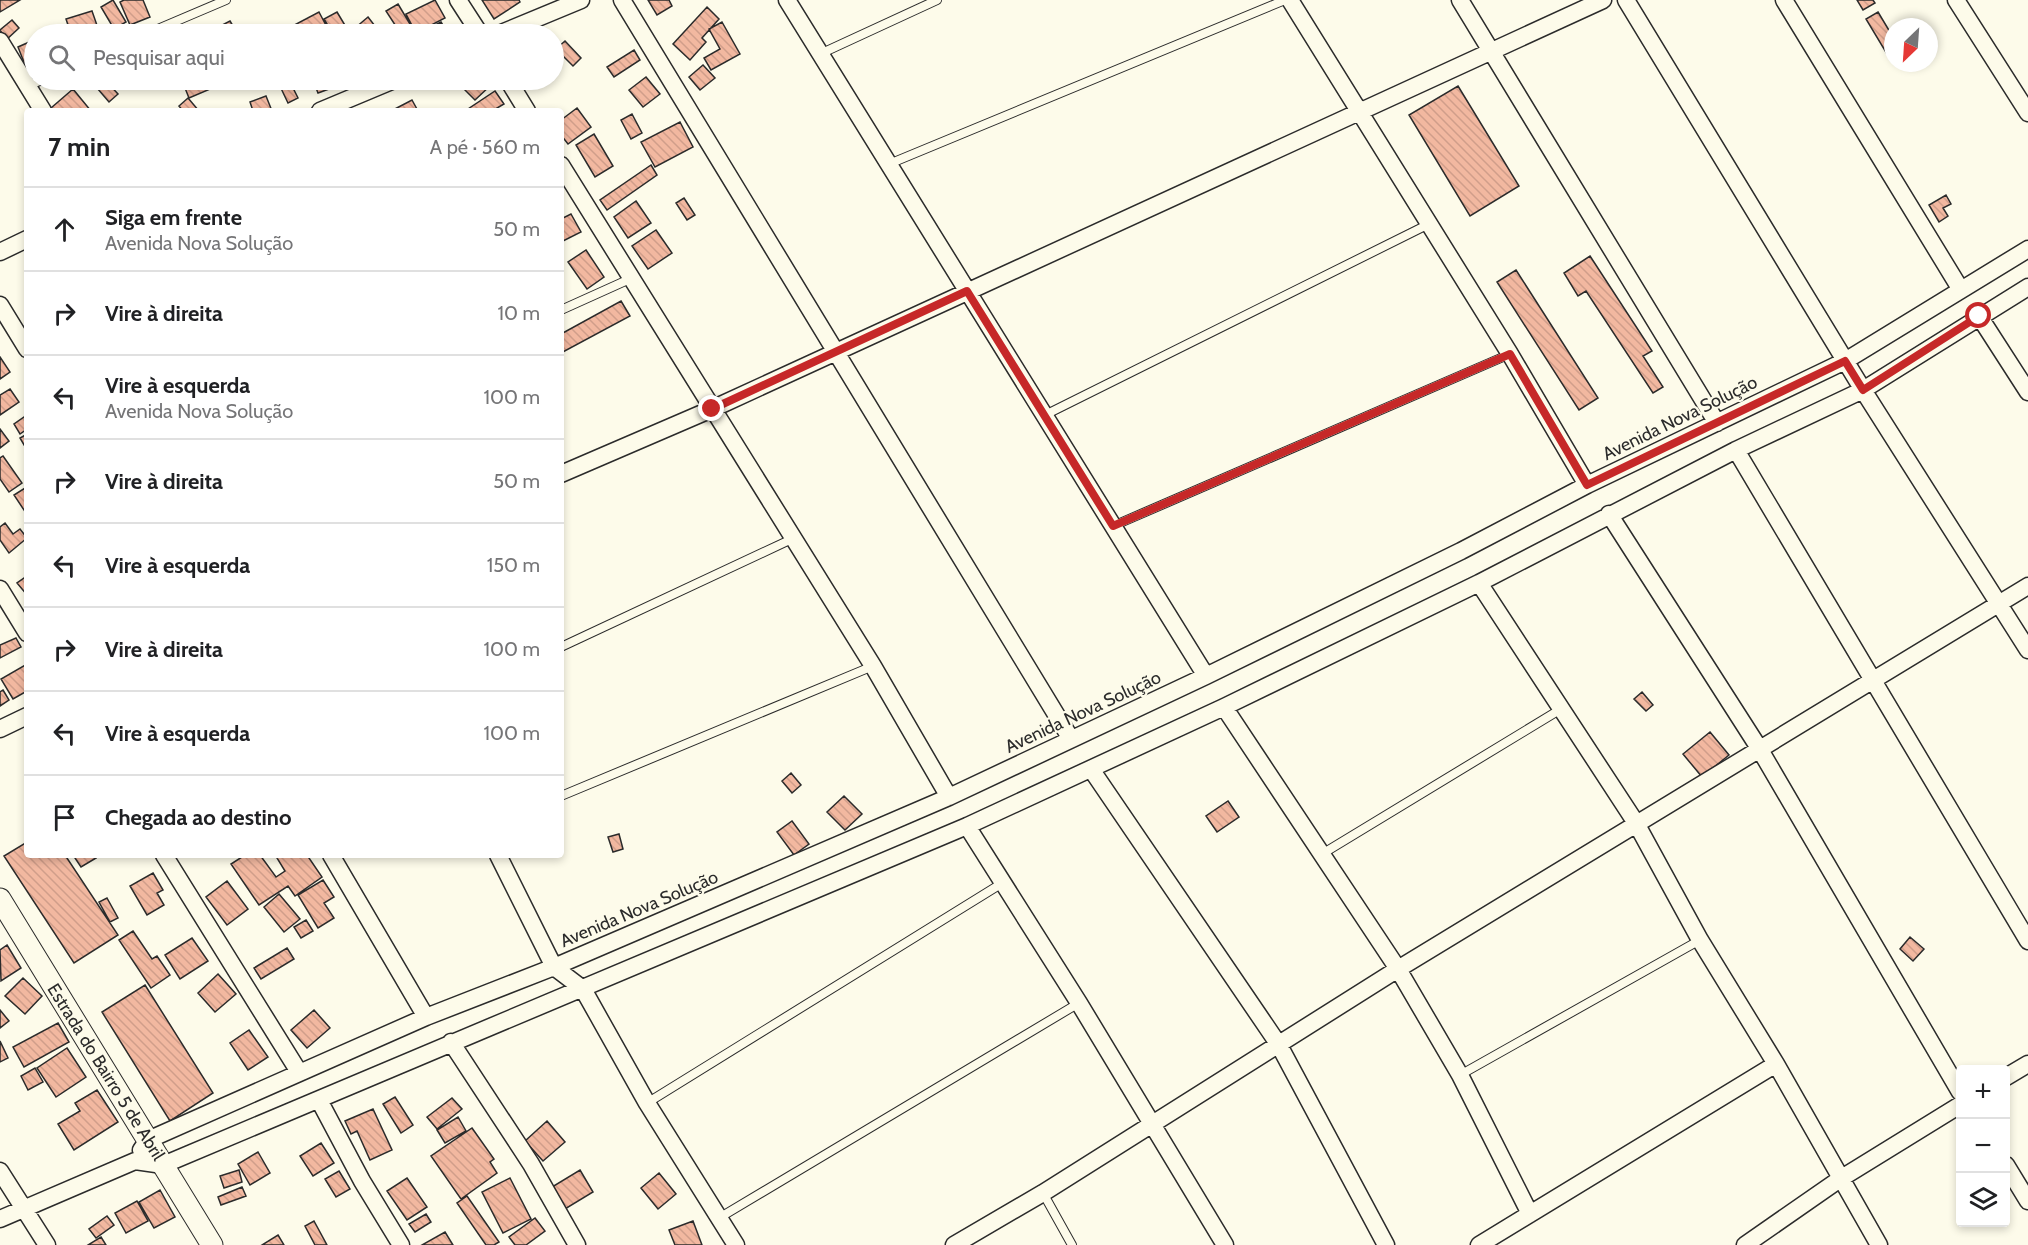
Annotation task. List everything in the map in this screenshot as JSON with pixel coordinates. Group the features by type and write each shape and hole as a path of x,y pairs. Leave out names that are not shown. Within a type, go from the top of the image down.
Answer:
{"street":[{"path":"458,0 474,24"},
{"path":"524,24 581,0"},
{"path":"622,0 1071,739"},
{"path":"787,0 1206,676"},
{"path":"1290,0 1510,354 1587,485"},
{"path":"1460,0 1717,423"},
{"path":"564,473 712,409 1358,110 1493,52 1603,0"},
{"path":"1626,0 1845,361 2028,650"},
{"path":"1784,0 1961,290"},
{"path":"1956,0 2028,113"},
{"path":"0,41 24,70"},
{"path":"37,90 42,108"},
{"path":"327,108 370,90"},
{"path":"514,90 525,108"},
{"path":"564,170 873,666 949,797"},
{"path":"0,252 24,240"},
{"name":"Avenida Nova Solução","path":"148,1140 426,1017 554,967 949,797 1206,676 1461,551 1587,485 1845,361 2028,249"},
{"path":"0,1218 135,1161 163,1166 451,1042 967,826 1479,583 1736,450 1863,390 2028,287"},
{"path":"0,305 24,344"},
{"path":"1979,316 2028,392"},
{"path":"1736,450 2028,940"},
{"path":"1609,514 1759,748 1956,1085"},
{"path":"1479,583 1636,823 1700,940 1776,1064 1879,1245"},
{"path":"954,1245 1043,1193 1398,969 2028,586"},
{"path":"0,589 24,628"},
{"path":"1224,706 1398,969 1460,1075 1530,1214"},
{"path":"0,729 24,718"},
{"path":"1091,769 1279,1045 1386,1245"},
{"path":"967,826 1079,1003 1225,1245"},
{"path":"166,858 299,1072"},
{"path":"333,858 426,1017"},
{"path":"500,858 554,967 584,988 647,1103 736,1245"},
{"name":"Estrada do Bairro 5 de Abril","path":"0,899 212,1245"},
{"path":"451,1042 531,1164 577,1245"},
{"path":"1479,1245 1776,1064"},
{"path":"2010,1075 2028,1064"},
{"path":"319,1100 362,1181 401,1245"},
{"path":"1745,1245 1840,1179 1956,1107"},
{"path":"135,1161 148,1140"},
{"path":"0,1171 47,1245"},
{"path":"2010,1172 2028,1201"}],"lane":[{"path":"170,24 226,0"},
{"path":"820,54 937,0"},
{"path":"889,164 1285,0"},
{"path":"1044,415 1429,224"},
{"path":"564,309 632,278"},
{"path":"1113,526 1510,354"},
{"path":"564,646 794,538"},
{"path":"564,795 873,666"},
{"path":"1322,854 1561,709"},
{"path":"647,1103 1004,882"},
{"path":"1460,1075 1700,940"},
{"path":"720,1218 1079,1003"},
{"path":"1043,1193 1072,1245"}],"building":[{"path":"0,0 20,0 0,12"},
{"path":"0,0 20,0 0,12"},
{"path":"113,0 126,22 111,24 101,7"},
{"path":"113,0 126,22 111,24 101,7"},
{"path":"143,0 150,17 130,24 120,2"},
{"path":"143,0 150,17 130,24 120,2"},
{"path":"435,0 445,18 433,24 411,24 406,14"},
{"path":"435,0 445,18 433,24 411,24 406,14"},
{"path":"482,0 519,0 520,2 494,19"},
{"path":"482,0 519,0 520,2 494,19"},
{"path":"648,0 669,0 672,6 657,15"},
{"path":"648,0 669,0 672,6 657,15"},
{"path":"1857,0 1873,0 1875,3 1863,10"},
{"path":"398,4 410,24 394,24 386,11"},
{"path":"398,4 410,24 394,24 386,11"},
{"path":"707,7 719,19 702,38 706,42 690,60 673,44"},
{"path":"707,7 719,19 702,38 706,42 690,60 673,44"},
{"path":"92,11 97,24 68,24 66,19"},
{"path":"92,11 97,24 68,24 66,19"},
{"path":"319,12 325,24 296,24"},
{"path":"319,12 325,24 296,24"},
{"path":"337,12 344,24 327,24 324,19"},
{"path":"337,12 344,24 327,24 324,19"},
{"path":"1878,12 1884,22 1884,49 1866,19"},
{"path":"368,17 373,24 360,24"},
{"path":"368,17 373,24 360,24"},
{"path":"12,20 19,28 6,40 0,30"},
{"path":"12,20 19,28 6,40 0,30"},
{"path":"722,22 740,54 711,70 704,58 720,49 709,29"},
{"path":"722,22 740,54 711,70 704,58 720,49 709,29"},
{"path":"564,42 581,58 573,66 564,57"},
{"path":"564,42 581,58 573,66 564,57"},
{"path":"24,44 24,62 18,47"},
{"path":"24,44 24,62 18,47"},
{"path":"634,50 640,60 614,77 607,67"},
{"path":"634,50 640,60 614,77 607,67"},
{"path":"703,65 715,78 700,90 689,77"},
{"path":"703,65 715,78 700,90 689,77"},
{"path":"646,77 660,94 643,107 629,90"},
{"path":"646,77 660,94 643,107 629,90"},
{"path":"1458,86 1519,186 1470,216 1409,115"},
{"path":"74,90 89,108 51,108"},
{"path":"74,90 89,108 51,108"},
{"path":"99,90 114,90 118,94 109,102"},
{"path":"99,90 114,90 118,94 109,102"},
{"path":"186,90 208,90 189,98"},
{"path":"186,90 208,90 189,98"},
{"path":"282,90 294,90 298,98 288,103"},
{"path":"282,90 294,90 298,98 288,103"},
{"path":"465,90 486,90 475,100"},
{"path":"465,90 486,90 475,100"},
{"path":"495,91 504,104 497,108 470,108"},
{"path":"495,91 504,104 497,108 470,108"},
{"path":"266,96 271,108 252,108 250,102"},
{"path":"266,96 271,108 252,108 250,102"},
{"path":"188,98 196,108 181,108 179,106"},
{"path":"188,98 196,108 181,108 179,106"},
{"path":"412,100 416,108 397,108"},
{"path":"412,100 416,108 397,108"},
{"path":"577,108 591,127 568,144 564,139 564,118"},
{"path":"577,108 591,127 568,144 564,139 564,118"},
{"path":"632,114 642,133 631,139 621,120"},
{"path":"632,114 642,133 631,139 621,120"},
{"path":"680,122 693,147 655,167 641,142"},
{"path":"680,122 693,147 655,167 641,142"},
{"path":"594,134 613,166 595,177 576,145"},
{"path":"594,134 613,166 595,177 576,145"},
{"path":"651,165 657,175 607,210 600,200"},
{"path":"651,165 657,175 607,210 600,200"},
{"path":"1946,195 1951,204 1943,208 1948,216 1939,222 1929,205"},
{"path":"684,198 695,215 687,220 676,203"},
{"path":"684,198 695,215 687,220 676,203"},
{"path":"636,201 651,223 628,238 614,217"},
{"path":"636,201 651,223 628,238 614,217"},
{"path":"571,214 581,232 564,240 564,218"},
{"path":"571,214 581,232 564,240 564,218"},
{"path":"656,230 672,253 648,269 632,246"},
{"path":"656,230 672,253 648,269 632,246"},
{"path":"586,250 604,277 587,289 568,262"},
{"path":"586,250 604,277 587,289 568,262"},
{"path":"1590,256 1652,351 1643,356 1663,387 1653,393 1586,291 1578,296 1564,273"},
{"path":"1516,270 1598,398 1579,410 1497,282"},
{"path":"621,301 630,316 564,351 564,332"},
{"path":"621,301 630,316 564,351 564,332"},
{"path":"0,357 10,372 0,379"},
{"path":"10,389 19,402 0,415 0,395"},
{"path":"24,417 24,431 20,434 14,424"},
{"path":"0,429 9,441 0,448"},
{"path":"3,456 22,483 9,492 0,479 0,458"},
{"path":"24,489 24,510 14,495"},
{"path":"5,523 13,534 20,529 24,534 24,540 9,553 0,540 0,527"},
{"path":"24,578 24,591 17,583"},
{"path":"16,638 21,647 0,658 0,645"},
{"path":"24,666 24,693 13,699 1,679"},
{"path":"3,690 9,700 0,706 0,692"},
{"path":"1642,692 1653,705 1646,711 1634,699"},
{"path":"1710,732 1729,755 1702,777 1683,754"},
{"path":"791,773 801,785 792,793 782,781"},
{"path":"844,796 862,814 845,830 827,812"},
{"path":"1228,801 1239,817 1217,832 1206,816"},
{"path":"792,821 809,844 794,855 777,832"},
{"path":"619,834 623,849 613,852 608,837"},
{"path":"24,844 24,858 67,858 118,935 74,963 4,856"},
{"path":"75,858 96,858 81,867"},
{"path":"240,858 262,858 276,877 285,871 277,858 309,858 322,877 295,896 288,886 259,905 231,864"},
{"path":"153,873 163,890 157,893 164,905 147,915 130,886"},
{"path":"323,880 334,897 324,903 334,918 318,928 298,895"},
{"path":"227,881 248,909 227,925 206,897"},
{"path":"279,894 300,919 284,932 264,907"},
{"path":"107,898 118,918 110,922 99,902"},
{"path":"306,920 313,931 301,938 294,927"},
{"path":"133,931 152,959 157,956 170,975 151,988 119,940"},
{"path":"1910,937 1924,949 1913,961 1900,949"},
{"path":"192,938 208,961 180,979 165,955"},
{"path":"7,945 21,968 1,981 0,950"},
{"path":"287,948 294,959 261,979 254,968"},
{"path":"218,974 236,994 215,1012 198,993"},
{"path":"23,978 42,996 25,1014 5,996"},
{"path":"145,985 213,1093 170,1121 102,1012"},
{"path":"0,1010 9,1021 0,1028"},
{"path":"314,1010 330,1028 307,1048 291,1030"},
{"path":"58,1023 69,1042 24,1067 13,1047"},
{"path":"249,1030 268,1057 248,1070 230,1043"},
{"path":"0,1041 8,1058 0,1062"},
{"path":"67,1048 86,1077 56,1097 37,1068"},
{"path":"35,1068 43,1082 28,1090 21,1076"},
{"path":"97,1090 118,1122 74,1150 58,1124 80,1111 75,1103"},
{"path":"395,1097 413,1125 401,1133 383,1104"},
{"path":"452,1098 462,1109 437,1129 427,1117"},
{"path":"373,1109 392,1150 370,1160 357,1131 351,1134 345,1121"},
{"path":"458,1117 466,1131 445,1143 437,1130"},
{"path":"547,1121 565,1142 543,1161 525,1141"},
{"path":"472,1128 494,1159 490,1162 497,1173 461,1199 431,1156"},
{"path":"321,1143 334,1163 313,1176 300,1156"},
{"path":"258,1152 270,1173 250,1185 238,1164"},
{"path":"239,1170 242,1182 224,1188 220,1176"},
{"path":"580,1170 593,1192 565,1209 552,1187"},
{"path":"339,1171 350,1189 336,1197 325,1179"},
{"path":"659,1173 676,1194 658,1209 641,1188"},
{"path":"407,1178 427,1207 407,1220 387,1191"},
{"path":"510,1178 531,1219 503,1233 482,1192"},
{"path":"242,1187 246,1196 221,1205 218,1197"},
{"path":"160,1190 175,1217 154,1228 139,1202"},
{"path":"467,1196 499,1242 486,1245 457,1203"},
{"path":"137,1201 148,1221 126,1233 115,1213"},
{"path":"426,1214 431,1222 415,1232 409,1224"},
{"path":"107,1216 114,1225 96,1238 89,1229"},
{"path":"535,1218 545,1231 526,1245 515,1245 509,1237"},
{"path":"314,1221 327,1245 315,1245 305,1226"},
{"path":"693,1221 702,1245 675,1245 669,1230"},
{"path":"445,1232 453,1245 422,1245"},
{"path":"278,1235 284,1245 262,1245"},
{"path":"101,1237 106,1245 88,1245"}],"route":[{"path":"712,409 967,291 1113,526 1510,354 1587,485 1845,361 1863,390 1979,316"}]}
